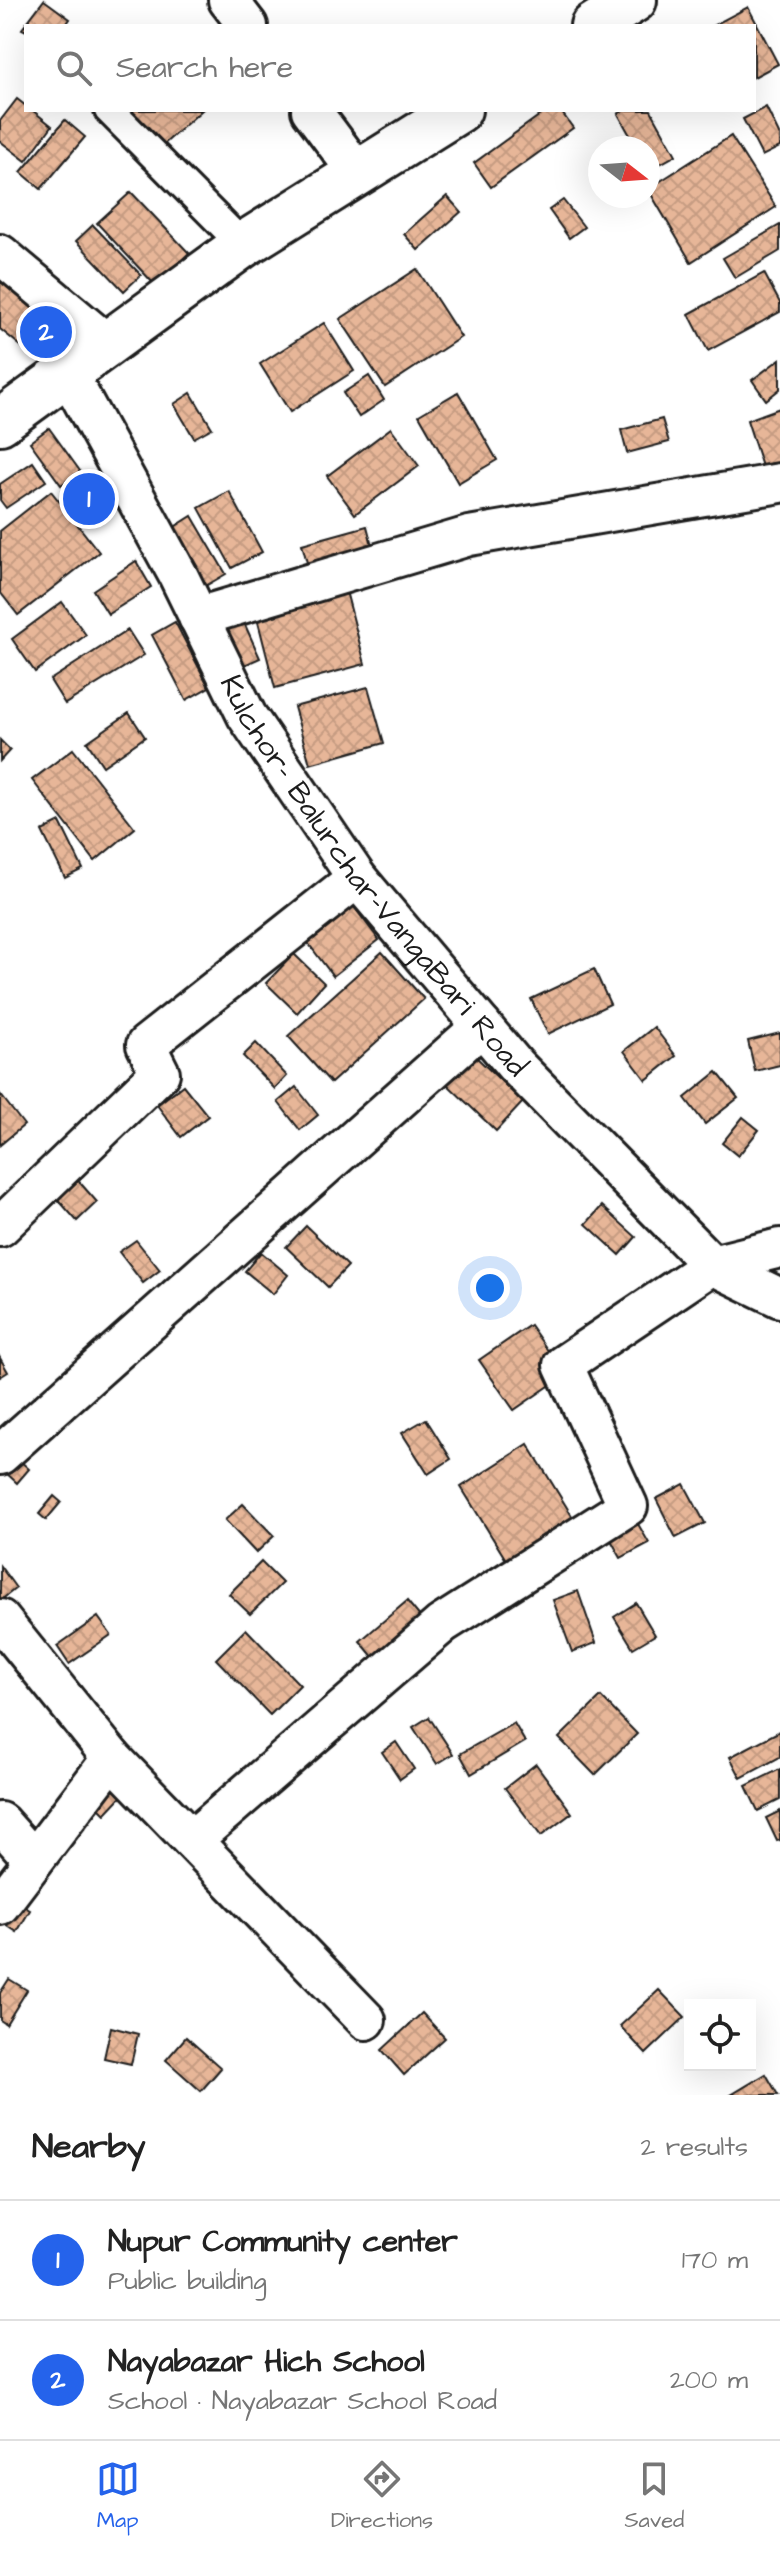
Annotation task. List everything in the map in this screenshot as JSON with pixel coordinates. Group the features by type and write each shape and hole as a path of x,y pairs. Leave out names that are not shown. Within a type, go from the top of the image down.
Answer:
{"main road":[{"path":"596,24 634,0"},
{"path":"0,422 243,245 456,112"}],"street":[{"path":"228,0 246,24"},
{"path":"111,112 243,245"},
{"path":"312,112 358,173"},
{"path":"0,254 106,343"},
{"name":"Kulchor- Balurchar-VangaBari Road","path":"67,372 198,617 247,716 357,878 515,1065 712,1265 780,1298"},
{"path":"198,617 469,536 780,483"},
{"path":"0,1227 160,1073 146,1045 357,878"},
{"path":"0,1455 482,1026"},
{"path":"192,1840 442,1624 628,1506 563,1365 712,1265 780,1248"},
{"path":"0,1619 112,1758 366,2020"},
{"path":"0,1905 112,1758"},
{"path":"0,1822 33,1859"}],"building":[{"path":"44,0 70,19 66,24 26,24"},
{"path":"748,7 778,64 756,76 756,24 716,24"},
{"path":"17,99 24,104 24,112 34,112 52,126 26,161 0,141 0,121"},
{"path":"766,107 780,136 780,147 762,156 743,119"},
{"path":"111,112 200,112 153,154"},
{"path":"544,112 561,112 573,128 491,187 474,163"},
{"path":"652,112 676,155 660,164 660,136 630,136 618,114"},
{"path":"65,120 85,137 41,189 21,172"},
{"path":"731,136 776,207 691,262 659,208 660,181"},
{"path":"131,192 189,253 155,285 97,223"},
{"path":"447,196 461,212 418,250 404,234"},
{"path":"563,200 584,227 569,238 549,210"},
{"path":"93,225 141,275 124,291 76,241"},
{"path":"780,225 780,251 735,278 723,258"},
{"path":"0,254 79,320 32,355 0,329"},
{"path":"417,269 461,337 385,387 340,319"},
{"path":"764,273 780,303 780,312 708,351 689,314"},
{"path":"324,323 354,371 290,412 260,364"},
{"path":"780,359 780,389 766,400 752,380"},
{"path":"369,376 384,400 359,417 343,393"},
{"path":"458,392 497,460 458,483 419,415"},
{"path":"191,393 212,428 194,438 174,404"},
{"path":"780,408 780,471 765,476 747,420"},
{"path":"662,419 669,442 627,453 621,430"},
{"path":"49,428 80,471 61,485 30,442"},
{"path":"391,428 419,466 355,514 327,476"},
{"path":"33,462 46,481 6,508 0,500 0,484"},
{"path":"51,491 99,552 18,615 0,592 0,531"},
{"path":"229,491 262,552 232,568 199,508"},
{"path":"192,516 226,574 202,588 168,531"},
{"path":"367,526 375,557 310,574 302,544"},
{"path":"136,561 151,587 108,614 93,590"},
{"path":"346,591 365,664 275,688 256,614"},
{"path":"62,602 86,635 35,672 12,639"},
{"path":"241,616 260,658 238,668 218,625"},
{"path":"175,622 209,687 186,700 152,635"},
{"path":"128,630 144,655 65,704 50,680"},
{"path":"368,687 384,743 310,764 294,707"},
{"path":"129,713 145,737 103,766 87,742"},
{"path":"0,740 10,750 0,761"},
{"path":"73,749 135,828 95,861 32,780"},
{"path":"60,822 83,869 65,878 42,831"},
{"path":"348,899 379,940 333,976 302,935"},
{"path":"382,952 424,999 331,1083 288,1036"},
{"path":"294,954 324,983 297,1013 266,983"},
{"path":"594,969 610,1004 548,1034 531,999"},
{"path":"654,1027 676,1056 646,1080 624,1051"},
{"path":"780,1033 780,1065 755,1071 748,1041"},
{"path":"256,1043 287,1076 275,1089 243,1056"},
{"path":"474,1055 523,1102 496,1131 447,1084"},
{"path":"717,1072 738,1098 705,1124 685,1098"},
{"path":"183,1085 208,1116 181,1137 157,1105"},
{"path":"296,1087 318,1115 300,1130 278,1102"},
{"path":"0,1094 24,1125 0,1145"},
{"path":"743,1117 759,1130 738,1156 722,1143"},
{"path":"75,1177 97,1202 77,1221 54,1195"},
{"path":"602,1206 636,1237 620,1255 586,1224"},
{"path":"306,1226 348,1266 328,1287 286,1247"},
{"path":"136,1240 160,1270 143,1283 119,1252"},
{"path":"261,1252 288,1275 273,1294 245,1271"},
{"path":"530,1325 565,1375 514,1410 479,1360"},
{"path":"0,1358 8,1372 0,1377"},
{"path":"426,1419 451,1459 428,1474 402,1433"},
{"path":"528,1444 580,1529 513,1571 461,1487"},
{"path":"17,1458 29,1469 17,1483 4,1471"},
{"path":"684,1484 705,1523 676,1538 656,1499"},
{"path":"54,1496 61,1502 46,1520 39,1514"},
{"path":"243,1504 274,1536 256,1553 225,1520"},
{"path":"638,1524 649,1543 621,1558 611,1540"},
{"path":"261,1562 282,1583 250,1614 229,1594"},
{"path":"0,1566 16,1588 0,1601"},
{"path":"578,1591 596,1643 572,1652 553,1600"},
{"path":"407,1601 421,1618 374,1658 360,1641"},
{"path":"636,1603 655,1635 633,1648 614,1617"},
{"path":"98,1617 111,1635 69,1664 57,1646"},
{"path":"246,1629 300,1685 270,1715 216,1659"},
{"path":"601,1697 637,1734 595,1775 559,1738"},
{"path":"429,1717 453,1754 437,1764 413,1727"},
{"path":"514,1723 525,1742 471,1774 460,1754"},
{"path":"780,1731 780,1757 741,1778 730,1757"},
{"path":"396,1742 414,1769 400,1779 382,1752"},
{"path":"536,1764 572,1813 541,1836 505,1788"},
{"path":"780,1769 780,1800 758,1811 746,1786"},
{"path":"106,1779 123,1795 105,1814 88,1797"},
{"path":"780,1811 780,1840 777,1841 766,1818"},
{"path":"13,1900 30,1910 17,1932 0,1921"},
{"path":"9,1979 27,1990 6,2024 0,2020 0,1993"},
{"path":"659,1990 684,2016 646,2054 620,2026"},
{"path":"422,2013 445,2038 404,2075 382,2050"},
{"path":"111,2027 138,2034 131,2064 104,2058"},
{"path":"186,2037 221,2068 201,2091 166,2060"},
{"path":"766,2074 778,2095 731,2095"}],"place":[{"name":"Nayabazar Hich School","path":"46,332"},
{"name":"Nupur Community center","path":"89,499"}]}
